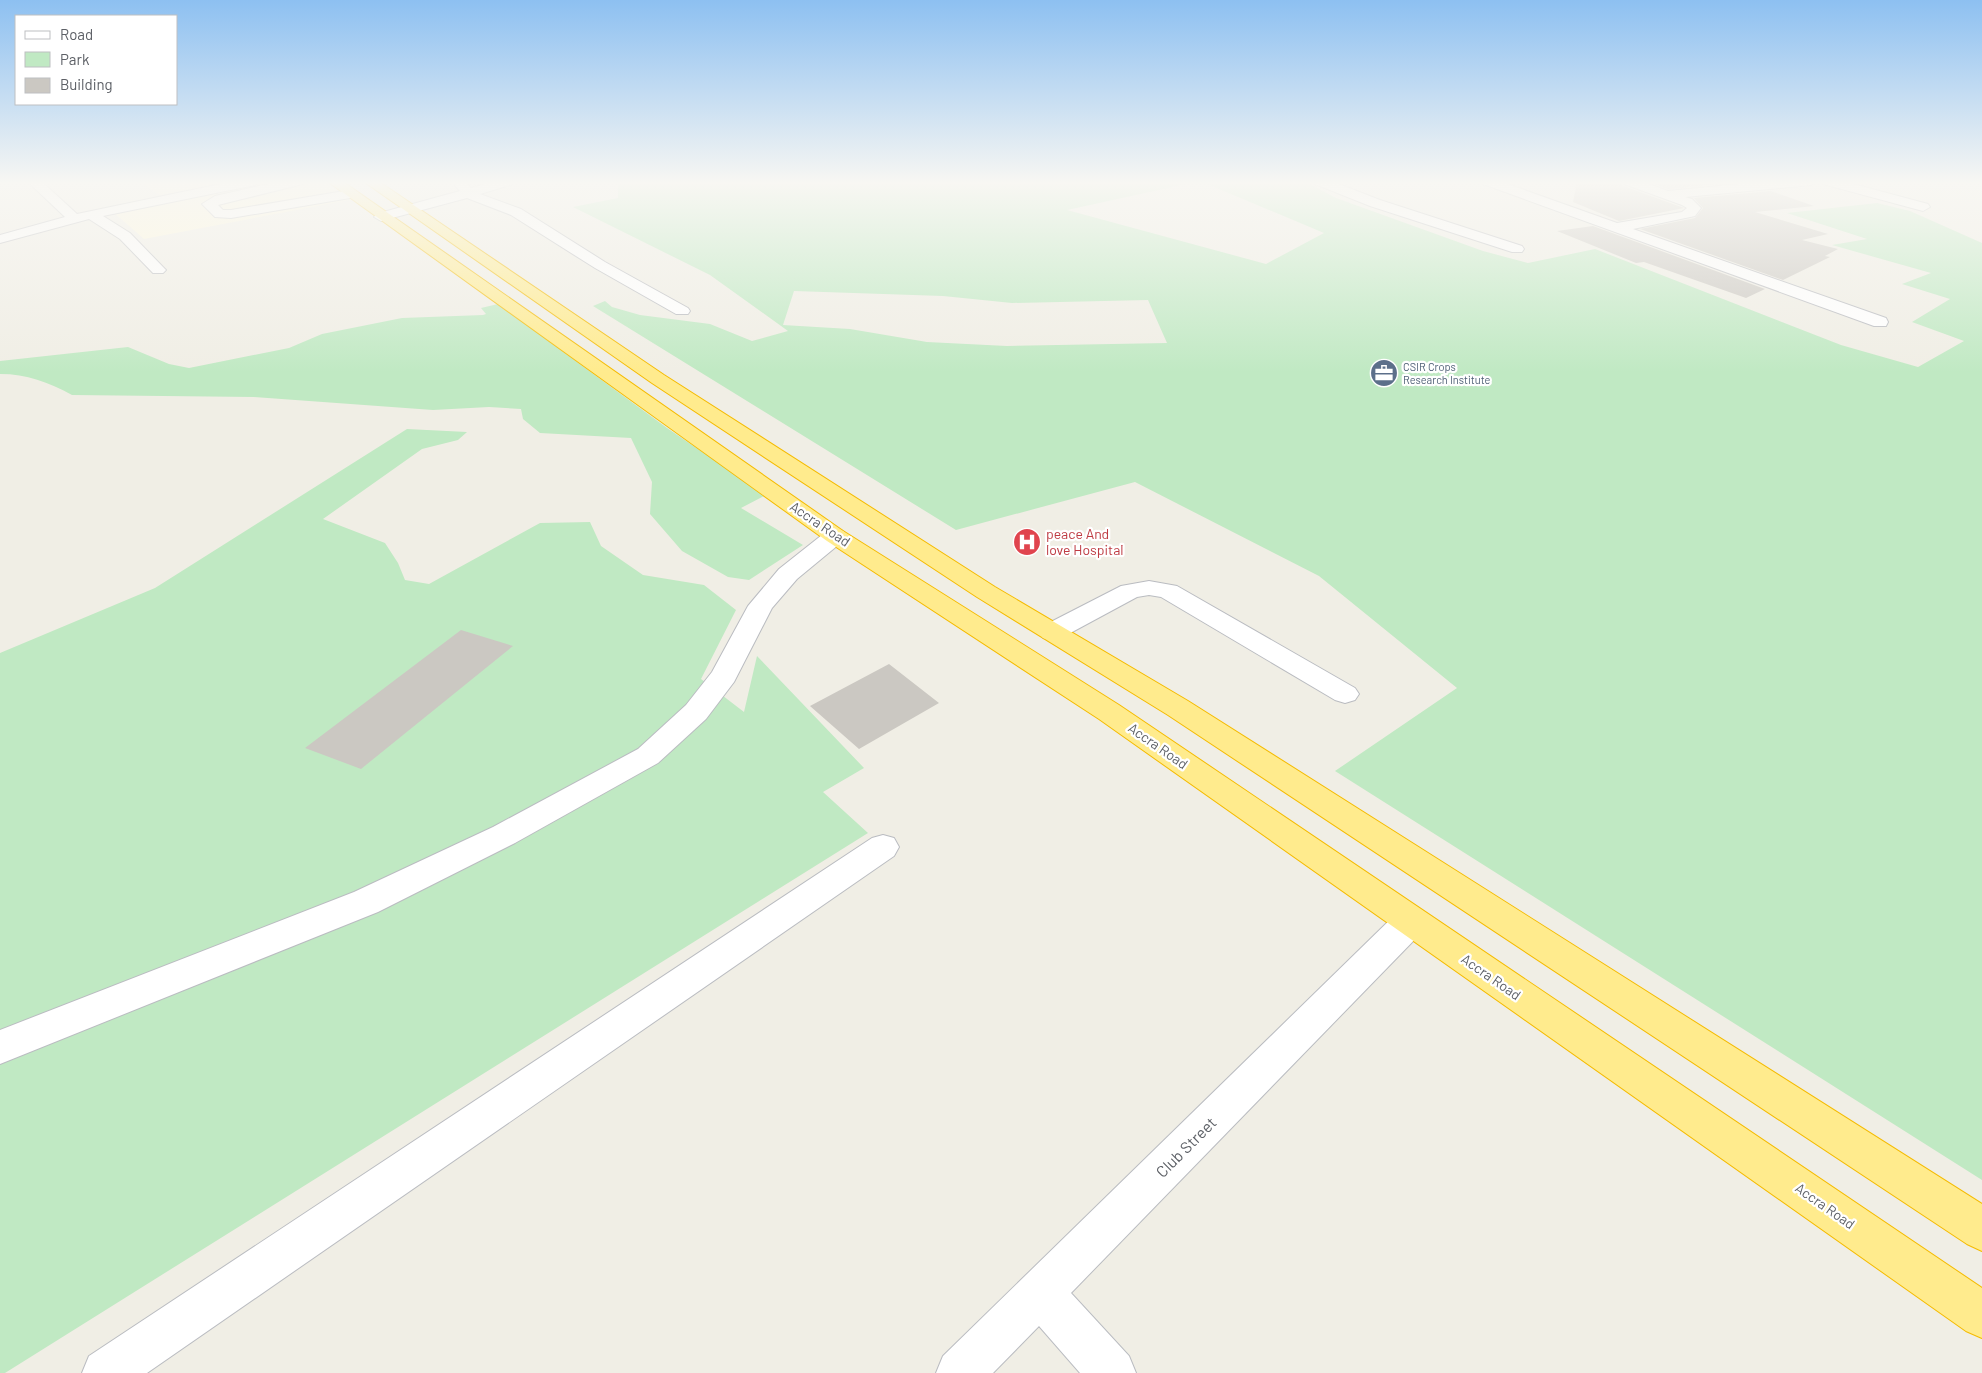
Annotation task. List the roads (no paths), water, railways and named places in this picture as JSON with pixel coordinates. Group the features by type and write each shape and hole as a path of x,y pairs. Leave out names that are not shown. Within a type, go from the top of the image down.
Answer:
{"highway":[{"name":"Accra Road","path":"421,245 835,536 1109,712 1982,1315"},
{"path":"463,245 658,379 986,592 1178,708 1982,1229"}],"street":[{"path":"134,245 158,270"},
{"path":"568,245 682,311"},
{"path":"1505,245 1517,249"},
{"path":"1666,245 1880,322"},
{"path":"0,1046 366,902 504,835 648,756 702,705 724,676 761,606 788,574 835,536"},
{"path":"1052,632 1130,591 1149,588 1168,592 1345,694"},
{"path":"106,1373 883,847"},
{"name":"Club Street","path":"960,1373 1411,921"},
{"path":"1040,1294 1112,1373"}],"place":[{"name":"CSIR Crops Research Institute","path":"1384,373"},
{"name":"peace And love Hospital","path":"1027,542"}]}
